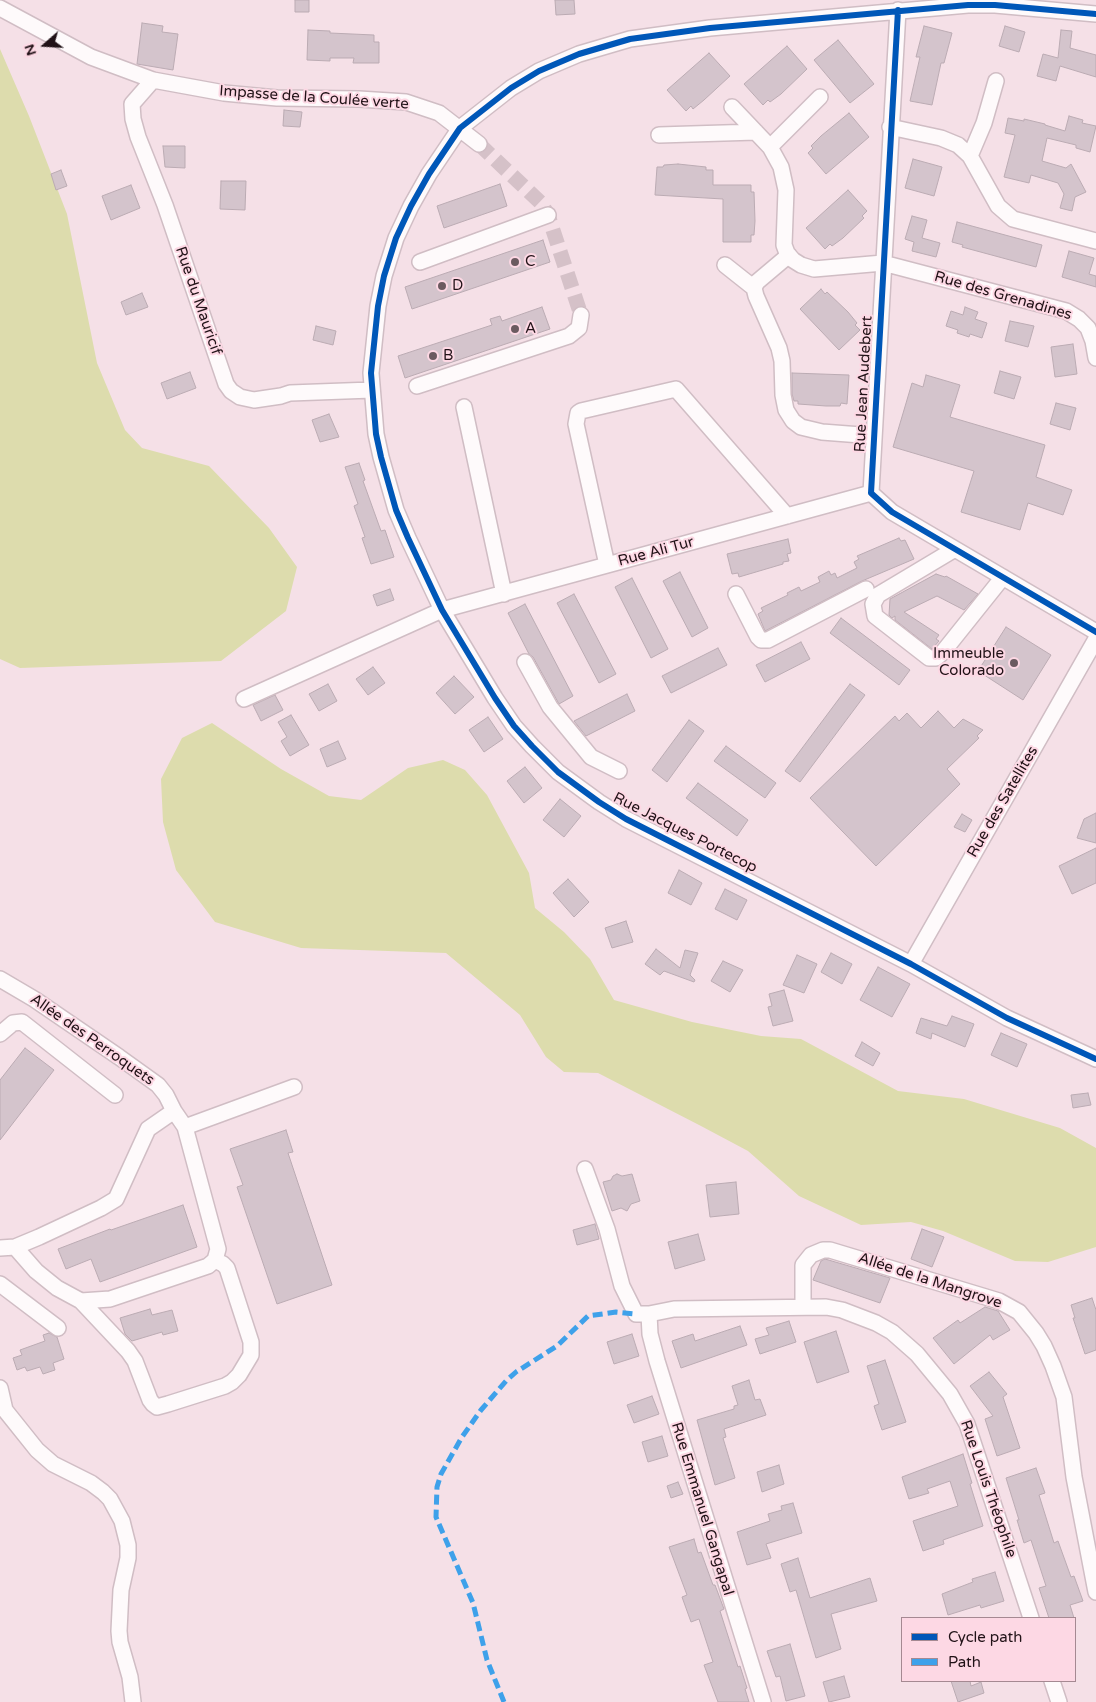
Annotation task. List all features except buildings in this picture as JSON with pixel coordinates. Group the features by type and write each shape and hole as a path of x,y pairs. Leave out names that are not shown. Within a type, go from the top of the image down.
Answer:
{"street":[{"name":"Rue Jacques Portecop","path":"1096,14 995,5 968,5 710,28 630,39 578,54 539,72 511,88 460,128 429,174 411,206 396,238 378,306 373,350 372,390 376,434 396,510 442,610 474,666 514,726 558,772 626,819 911,964 1007,1018 1096,1059"},
{"name":"Impasse de la Coulée verte","path":"0,8 91,57 153,80 224,93 406,102 439,113 479,144"},
{"name":"Rue Jean Audebert","path":"871,493 898,10"},
{"name":"Rue du Mauricif","path":"153,80 132,104 133,119 138,137 165,205 226,384 231,391 246,399 254,400 268,399 290,393 372,390"},
{"path":"970,156 984,123 996,81"},
{"path":"770,147 820,98"},
{"path":"732,108 770,147 784,176 786,190 784,244 789,255 801,265 814,269 883,262"},
{"path":"890,127 946,140 958,145 970,156 998,206 1008,216 1019,222 1096,242"},
{"path":"659,135 756,132"},
{"path":"420,262 548,215"},
{"path":"754,288 757,282 789,255"},
{"name":"Rue des Grenadines","path":"883,262 1066,311 1079,319 1088,328 1096,358"},
{"path":"725,265 754,288 779,348 782,361 783,395 786,410 793,421 801,427 822,432 874,436"},
{"path":"417,386 569,336 579,328 581,315"},
{"path":"607,565 576,424 578,413 581,411 676,388 787,516"},
{"path":"464,407 504,594"},
{"path":"871,493 892,512 1096,632"},
{"name":"Rue Ali Tur","path":"244,699 442,610 871,493"},
{"path":"955,549 878,595 873,604 875,616 929,658 936,658 943,652 1003,577"},
{"path":"736,594 758,637 761,640 768,640 866,589"},
{"name":"Rue des Satellites","path":"911,964 1096,639"},
{"path":"525,662 550,707 591,757 619,771"},
{"name":"Allée des Perroquets","path":"0,978 57,1014 158,1085 166,1095 185,1127 218,1249 215,1260"},
{"path":"0,1034 13,1023 22,1022 115,1095"},
{"path":"185,1127 294,1087"},
{"path":"81,1301 110,1299 208,1266 215,1260 227,1268 251,1342 251,1355 239,1375 225,1386 168,1404 158,1406 153,1404 136,1361 128,1351 81,1301 57,1288 7,1248 101,1208 116,1199 148,1129 174,1111"},
{"path":"584,1169 607,1229 622,1286 636,1314 649,1314"},
{"name":"Allée de la Mangrove","path":"803,1306 803,1265 811,1255 823,1250 830,1250 999,1301 1019,1312 1044,1346 1064,1397 1074,1477 1096,1592"},
{"path":"0,1284 58,1328"},
{"name":"Rue Louis Théophile","path":"649,1314 674,1309 826,1307 842,1310 861,1317 892,1332 917,1354 944,1386 959,1409 974,1442 1031,1617"},
{"name":"Rue Emmanuel Gangapal","path":"649,1314 650,1334 656,1361 763,1702"},
{"path":"0,1388 6,1410 37,1450 53,1464 91,1483 103,1492 110,1499 122,1521 128,1545 128,1558 121,1590 119,1631 134,1702"},
{"path":"1052,1682 1059,1702"}],"green space":[{"path":"0,49 29,116 67,214 97,363 125,430 142,448 209,466 269,528 297,567 286,611 221,661 20,668 0,659"},
{"path":"212,723 281,769 329,796 361,800 408,768 443,760 465,770 487,795 529,873 535,908 564,932 590,959 614,1000 692,1022 761,1036 801,1039 898,1091 964,1099 1060,1128 1096,1148 1096,1247 1048,1262 1015,1261 943,1231 911,1222 861,1225 799,1196 748,1151 701,1126 598,1073 564,1072 546,1057 520,1015 446,953 301,948 215,922 176,870 163,822 161,779 182,738"}],"tunnel":[{"path":"479,144 541,203 548,215 581,315"}],"marked path":[{"path":"504,1702 487,1660 473,1603 436,1517 437,1487 441,1474 462,1437 481,1410 516,1372 557,1346 588,1316 616,1312 636,1314"}],"cycle path":[{"path":"1096,14 995,5 968,5 710,28 630,39 579,54 539,71 511,88 460,128 429,174 411,206 396,238 384,276 378,306 371,373 376,434 381,457 396,510 408,538 442,610 495,698 514,726 558,772 626,819 911,964 1007,1018 1096,1059"},
{"path":"898,10 871,493 892,512 1096,632"}],"place":[{"name":"C","path":"515,262"},
{"name":"D","path":"442,286"},
{"name":"A","path":"515,329"},
{"name":"B","path":"433,356"},
{"name":"Immeuble Colorado","path":"1014,663"}]}
